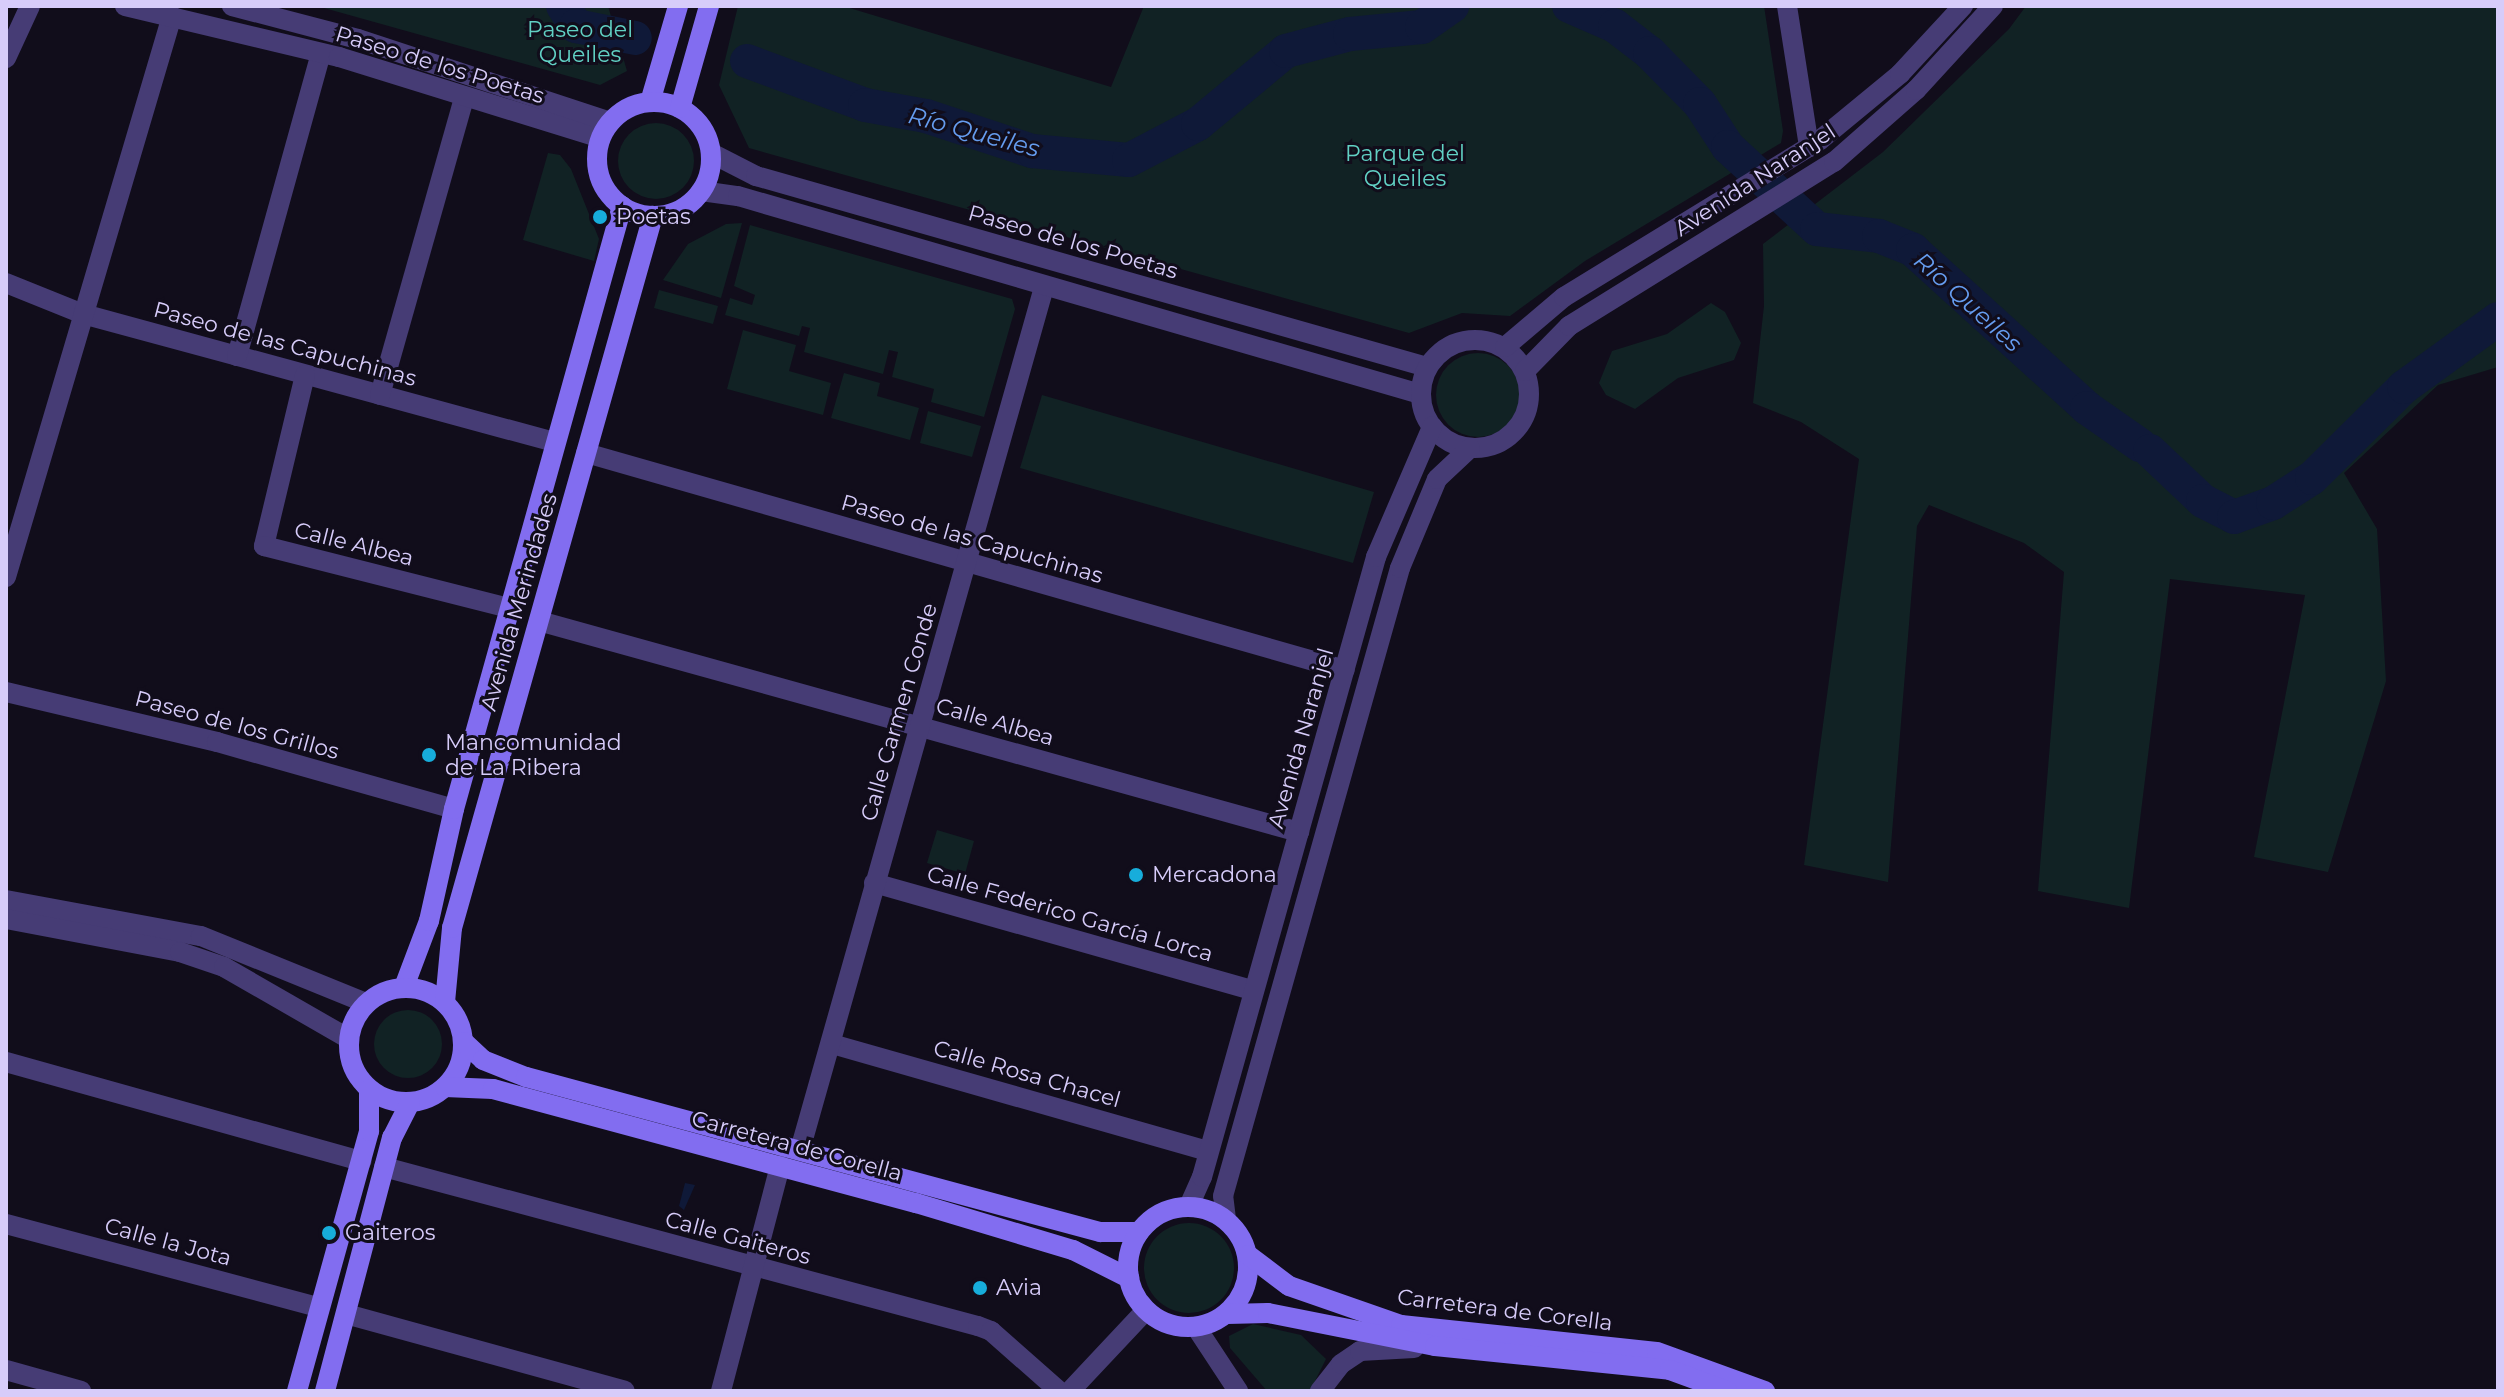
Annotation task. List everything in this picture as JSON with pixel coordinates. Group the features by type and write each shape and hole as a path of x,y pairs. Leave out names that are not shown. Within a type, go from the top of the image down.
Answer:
{"main road":[{"path":"650,102 678,6"},
{"path":"680,108 709,6"},
{"path":"650,102 680,108 695,119 711,153 701,191 688,204 653,216 622,206 599,176 605,130 621,111 650,102"},
{"name":"Avenida Merindades","path":"404,987 429,921 454,809 622,206"},
{"name":"Avenida Merindades","path":"445,1002 452,928 653,216"},
{"path":"325,1391 384,1167 410,1103 445,1087 460,1067 464,1042 458,1020 445,1002 404,987 366,1003 349,1039 357,1075 369,1089 410,1103"},
{"name":"Carretera de Corella","path":"464,1042 507,1071 1100,1232 1139,1232"},
{"name":"Carretera de Corella","path":"445,1087 493,1089 780,1166 1044,1240 1102,1261 1129,1278"},
{"path":"297,1391 317,1307 369,1131 369,1089"},
{"path":"1189,1206 1226,1219 1248,1255 1247,1283 1227,1314 1196,1327 1172,1325 1146,1310 1129,1278 1127,1264 1139,1232 1166,1211 1189,1206"},
{"name":"Carretera de Corella","path":"1248,1255 1289,1286 1401,1325 1657,1352 1765,1391"},
{"name":"Carretera de Corella","path":"1227,1314 1306,1318 1435,1346 1670,1370 1727,1391"}],"street":[{"path":"6,58 30,6"},
{"name":"Paseo de los Poetas","path":"125,6 321,53 464,98 605,130"},
{"name":"Paseo de los Poetas","path":"232,6 358,39 605,130"},
{"path":"1787,6 1809,147"},
{"name":"Avenida Naranjel","path":"1505,347 1564,297 1809,147 1900,74 1963,6"},
{"name":"Avenida Naranjel","path":"1525,371 1569,326 1834,162 1916,90 1993,6"},
{"path":"6,577 172,16"},
{"path":"237,356 321,53"},
{"path":"380,395 464,98"},
{"name":"Paseo de los Poetas","path":"711,153 756,176 1427,367"},
{"path":"701,191 738,196 1420,394"},
{"name":"Paseo de las Capuchinas","path":"6,283 83,314 555,442"},
{"name":"Calle Carmen Conde","path":"800,1150 1044,287"},
{"path":"1226,1219 1223,1196 1400,568 1437,479 1470,448 1509,437 1523,421 1530,402 1525,371 1505,347 1488,340 1453,343 1427,367 1420,394 1432,427 1442,437 1470,448"},
{"name":"Calle Albea","path":"305,375 264,546 509,608"},
{"name":"Avenida Naranjel","path":"1189,1206 1208,1151 1376,557 1432,427"},
{"name":"Paseo de las Capuchinas","path":"586,453 1345,670"},
{"name":"Calle Albea","path":"539,621 1299,832"},
{"name":"Paseo de los Grillos","path":"6,692 217,742 454,809"},
{"name":"Calle Federico García Lorca","path":"874,883 1252,990"},
{"path":"6,900 201,936 366,1003"},
{"path":"6,919 180,952 224,967 349,1039"},
{"path":"6,931 32,925"},
{"name":"Calle Rosa Chacel","path":"832,1044 1208,1151"},
{"path":"6,1062 361,1161"},
{"path":"721,1391 780,1166"},
{"name":"Calle Gaiteros","path":"384,1167 978,1326 991,1331 1059,1391"},
{"name":"Calle la Jota","path":"6,1224 317,1307"},
{"path":"1070,1391 1146,1310"},
{"path":"346,1314 625,1391"},
{"path":"1196,1327 1238,1391"},
{"path":"1320,1391 1341,1364 1360,1351 1435,1346"},
{"path":"6,1370 81,1391"}],"green space":[{"name":"Paseo del Queiles","path":"317,6 608,6 627,71 600,85"},
{"name":"Parque del Queiles","path":"738,6 843,6 1111,87 1144,6 1764,6 1783,131 1781,143 1585,261 1510,316 1462,313 1409,333 749,148 719,85"},
{"path":"2026,6 2498,6 2498,367 2438,385 2344,473 2377,529 2386,681 2328,872 2254,857 2305,595 2170,579 2129,908 2038,891 2064,572 2024,543 1929,505 1917,526 1888,882 1804,865 1859,459 1801,422 1753,403 1764,306 1763,244 1883,152 2009,29"},
{"path":"656,123 671,126 683,134 691,146 694,161 691,176 683,188 671,196 656,199 641,196 629,188 621,176 618,161 621,146 629,134 641,126"},
{"path":"548,153 560,155 571,169 599,239 594,261 523,240"},
{"path":"742,223 721,298 663,280 688,244 726,224"},
{"path":"750,225 1012,299 1015,309 984,417 931,402 934,389 892,377 898,352 889,350 883,374 804,352 810,328 802,326 799,336 725,315 730,298 752,305 755,295 734,286"},
{"path":"659,290 718,306 713,324 654,308"},
{"path":"1711,303 1725,312 1741,343 1734,360 1678,378 1635,409 1606,395 1599,383 1612,351 1667,334"},
{"path":"743,330 796,345 789,371 831,383 823,415 727,389"},
{"path":"1478,353 1494,356 1508,365 1517,379 1520,395 1517,411 1508,425 1494,434 1478,437 1462,434 1448,425 1439,411 1436,395 1439,379 1448,365 1462,356"},
{"path":"844,373 880,383 877,396 919,408 910,440 831,418"},
{"path":"1042,395 1374,492 1353,563 1020,468"},
{"path":"928,411 981,426 972,457 920,443"},
{"path":"937,830 974,841 965,874 927,863"},
{"path":"415,1010 436,1025 442,1044 440,1057 432,1068 415,1078 401,1078 384,1068 376,1057 374,1037 384,1020 395,1012"},
{"path":"1180,1223 1198,1223 1214,1230 1227,1243 1234,1259 1234,1277 1227,1293 1214,1306 1198,1313 1180,1313 1164,1306 1151,1293 1144,1277 1144,1259 1151,1243 1164,1230"},
{"path":"1253,1324 1301,1335 1326,1359 1310,1391 1267,1391 1230,1348 1229,1336"}],"water":[{"path":"685,1183 695,1185 684,1210 679,1206"}],"waterway":[{"name":"Río Queiles","path":"563,6 576,26 635,38"},
{"name":"Río Queiles","path":"747,61 865,105 926,116 1032,151 1129,160 1198,124 1286,51 1350,34 1422,27 1452,6"},
{"name":"Río Queiles","path":"1569,6 1615,26 1650,53 1700,104 1728,147 1817,229 1879,236 1913,250 2087,408 2140,445"},
{"name":"Río Queiles","path":"2150,451 2203,501 2234,517 2273,503 2312,478 2404,387 2498,319"}],"place":[{"name":"Poetas","path":"600,217"},
{"name":"Mancomunidad de La Ribera","path":"429,755"},
{"name":"Mercadona","path":"1136,875"},
{"name":"Gaiteros","path":"329,1233"},
{"name":"Avia","path":"980,1288"}]}
